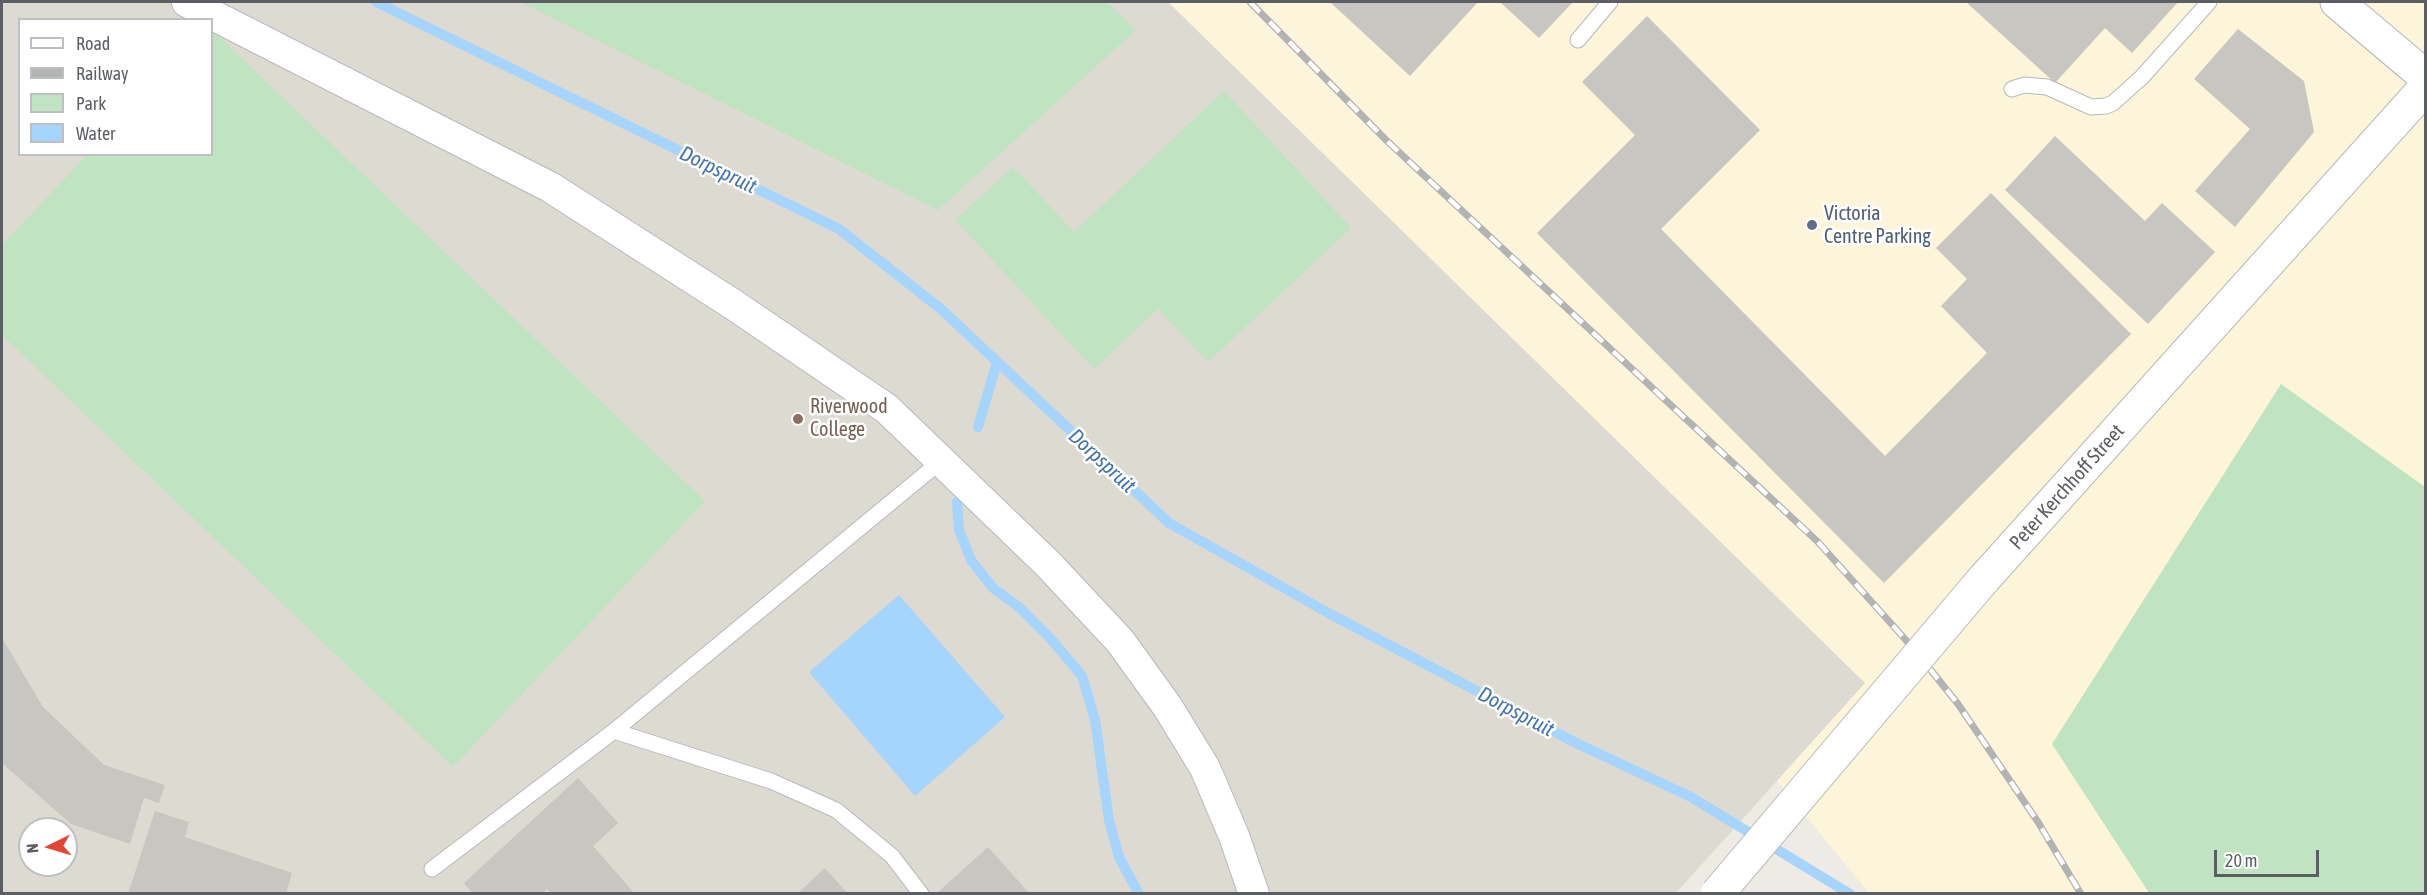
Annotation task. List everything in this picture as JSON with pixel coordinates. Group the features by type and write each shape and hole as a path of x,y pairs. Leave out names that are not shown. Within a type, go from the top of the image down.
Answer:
{"street":[{"path":"187,2 550,187 734,305 887,409 1048,564 1126,650 1167,706 1205,768 1234,836 1254,894"},
{"path":"2337,2 2426,76"},
{"name":"Peter Kerchhoff Street","path":"1717,894 1982,581 2426,87"}],"lane":[{"path":"1578,40 1610,2"},
{"path":"2012,89 2024,85 2047,87 2091,107 2113,103 2142,77 2209,2"},
{"path":"432,869 614,731 941,461"},
{"path":"614,731 771,781 836,810 892,856 921,894"}],"shaded area":[{"name":"Riverwood College","path":"2,2 1168,2 1865,683 1676,893 2,894"},
{"path":"1137,2 2425,2 2425,893 1869,893"}],"green space":[{"path":"520,2 1107,2 1136,30 938,210"},
{"path":"213,31 705,501 453,767 2,335 2,245 86,156 213,156"},
{"path":"1224,91 1351,228 1208,362 1158,309 1094,369 955,220 1013,167 1074,232"},
{"path":"2281,384 2425,487 2425,893 2149,893 2052,744"}],"water":[{"path":"899,595 1005,717 915,796 809,672"}],"building":[{"path":"1330,2 1478,2 1410,76"},
{"path":"1500,2 1573,2 1539,38"},
{"path":"1966,2 2178,2 2132,53 2105,28 2055,83"},
{"path":"1647,16 1760,130 1661,229 1885,456 1987,353 1941,306 1967,279 1936,248 1991,193 2131,334 1884,583 1537,233 1635,135 1582,82"},
{"path":"2238,29 2304,81 2314,132 2235,227 2195,191 2250,129 2194,79"},
{"path":"2055,136 2145,221 2162,203 2215,252 2148,324 2005,190"},
{"path":"2,638 43,707 104,765 165,785 159,803 144,798 130,844 78,826 78,817 63,817 2,763"},
{"path":"578,778 618,823 593,846 635,894 551,894 547,889 542,894 473,894 464,883"},
{"path":"155,811 189,822 185,837 292,873 286,894 128,894"},
{"path":"988,847 1030,894 936,894"},
{"path":"825,868 848,894 797,894"}],"waterway":[{"name":"Dorpspruit","path":"376,2 839,229 941,309 1169,523 1332,615 1576,743 1691,797 1850,894"},
{"path":"978,427 997,362"},
{"path":"957,502 959,530 971,560 993,588 1019,607 1051,639 1082,676 1095,720 1109,820 1119,857 1139,894"}],"railway":[{"path":"1250,2 1386,140 1818,542 1913,648 1958,704 2038,822 2081,894"}],"place":[{"name":"Victoria Centre Parking","path":"1812,225"},
{"name":"Riverwood College","path":"798,419"}]}
